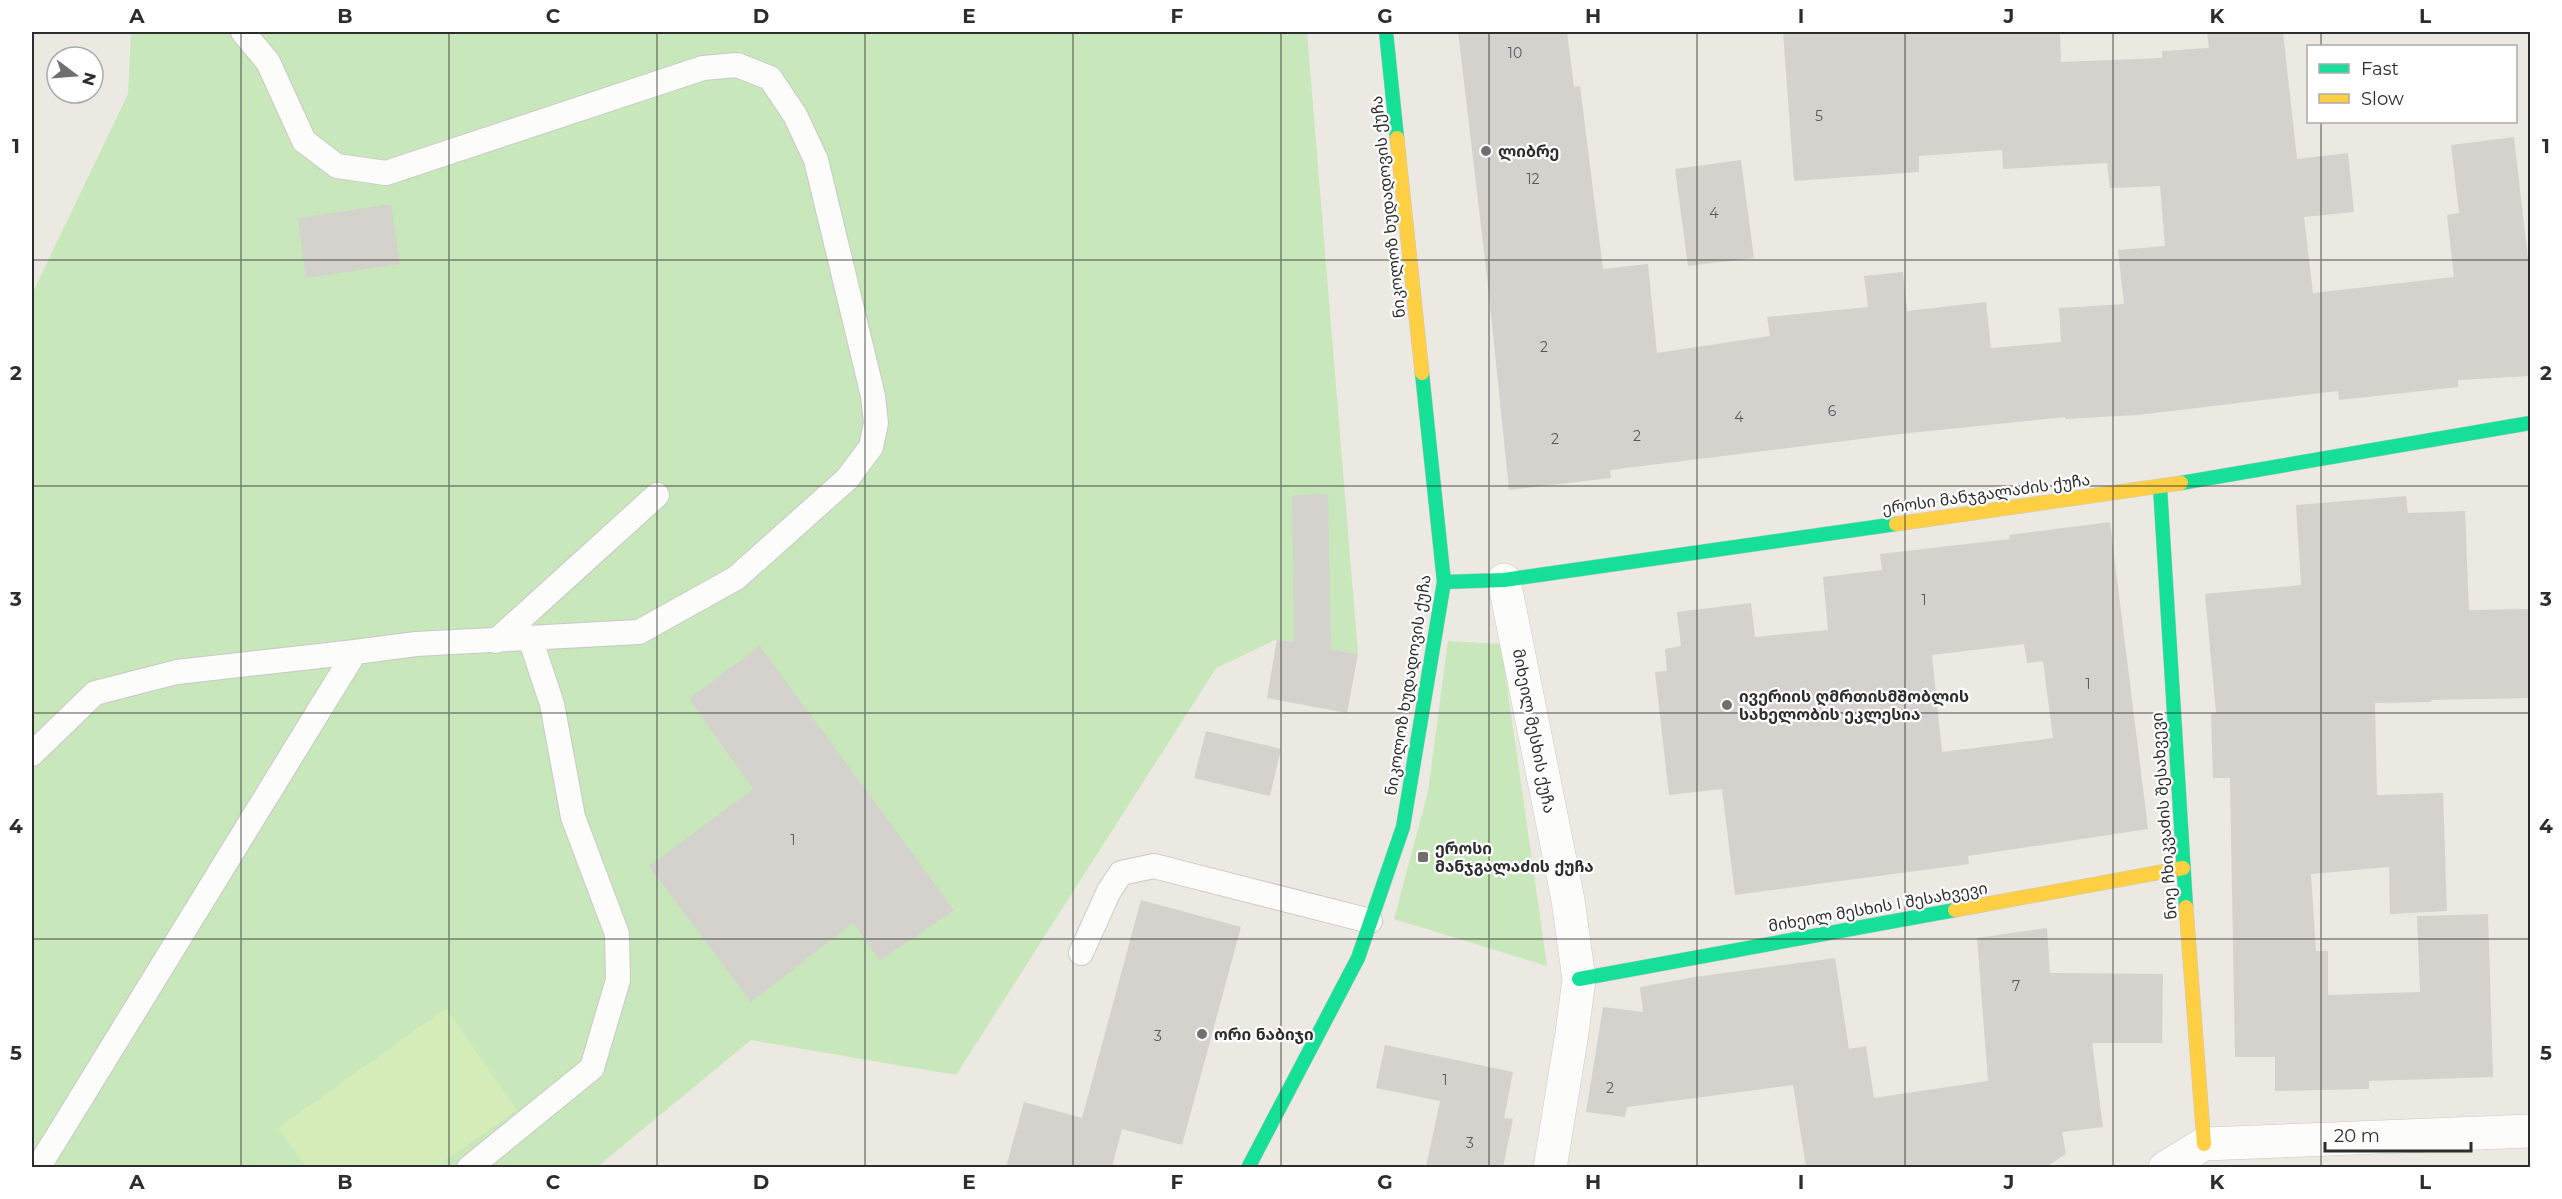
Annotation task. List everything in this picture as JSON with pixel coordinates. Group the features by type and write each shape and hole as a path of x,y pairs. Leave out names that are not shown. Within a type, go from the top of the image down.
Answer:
{"street":[{"name":"ნიკოლოზ ხუდადოვის ქუჩა","path":"1248,1167 1358,958 1403,826 1444,582 1386,32"},
{"name":"ეროსი მანჯგალაძის ქუჩა","path":"1444,582 1504,580 2160,487 2530,423"},
{"name":"ნოე ჩხიკვაძის შესახვევი","path":"2160,487 2183,868 2204,1144"},
{"name":"მიხეილ მესხის ქუჩა","path":"1504,580 1568,900 1579,979 1550,1167"},
{"name":"მიხეილ მესხის I შესახვევი","path":"1579,979 2183,868"},
{"path":"2165,1167 2204,1144 2530,1131"}],"lane":[{"path":"32,754 95,693 177,672 416,644 639,632 736,578 847,479 871,447 876,423 873,396 816,160 795,115 770,78 737,65 703,68 386,173 337,166 304,141 268,62 243,32"},
{"path":"496,641 657,495"},
{"path":"469,1167 592,1068 618,980 617,934 573,817 552,704 530,638"},
{"path":"38,1167 355,652"},
{"path":"1081,953 1109,891 1121,873 1154,866 1371,921"}],"green space":[{"path":"131,32 1307,32 1358,654 1277,639 1216,668 956,1075 751,1040 597,1167 32,1167 32,294 128,94"},
{"path":"1448,641 1501,644 1547,966 1394,919 1428,792"},
{"path":"446,1008 517,1110 436,1167 306,1167 278,1128"}],"building":[{"path":"1458,32 1567,32 1574,87 1580,86 1603,269 1648,264 1657,353 1770,336 1767,317 1868,307 1864,276 1903,272 1907,311 1986,302 1991,348 2061,342 2059,308 2124,304 2118,250 2165,246 2160,186 2110,188 2107,163 2003,169 2002,150 1919,156 1919,172 1794,181 1783,32 2060,32 2061,62 2162,58 2162,51 2209,48 2207,32 2283,32 2297,159 2348,153 2354,212 2304,217 2313,293 2454,277 2447,215 2459,213 2451,145 2514,137 2530,276 2530,376 2458,380 2458,387 2339,400 2338,391 2138,415 2065,419 2065,417 1900,434 1610,470 1611,478 1509,490 1488,285"},
{"path":"1741,160 1754,258 1688,266 1675,169"},
{"path":"391,204 400,264 306,278 298,218"},
{"path":"1328,494 1331,649 1358,654 1347,713 1267,698 1277,639 1294,642 1292,495"},
{"path":"2406,496 2408,513 2465,511 2469,610 2530,609 2530,698 2375,703 2377,795 2443,793 2447,911 2390,914 2389,867 2311,874 2316,951 2328,951 2328,995 2420,992 2417,916 2488,914 2493,1077 2369,1081 2369,1089 2275,1091 2275,1057 2235,1057 2230,778 2213,778 2211,713 2216,713 2205,594 2301,585 2296,505"},
{"path":"2110,522 2148,829 1968,856 1969,864 1735,895 1722,789 1669,795 1655,672 1667,671 1665,649 1681,646 1677,612 1751,603 1755,637 1828,630 1823,577 1882,570 1880,554 2010,539 2009,535","holes":["2024,644 2027,663 2043,661 2053,738 1942,752 1932,655"]},
{"path":"760,646 954,910 880,961 853,923 751,1002 649,866 753,789 689,699"},
{"path":"1206,731 1281,749 1270,796 1194,778"},
{"path":"1141,900 1241,927 1182,1145 1122,1129 1112,1167 1006,1167 1024,1102 1082,1118"},
{"path":"2047,928 2050,973 2163,974 2162,1043 2092,1043 2103,1127 2062,1132 2066,1154 2046,1167 1806,1167 1793,1085 1627,1107 1625,1117 1586,1112 1603,1007 1643,1012 1640,987 1695,977 1835,958 1849,1049 1866,1046 1874,1098 1988,1081 1977,938"},
{"path":"1385,1045 1513,1072 1504,1118 1513,1119 1503,1167 1426,1167 1440,1101 1376,1088"}],"traffic: fast":[{"path":"1386,32 1397,138"},
{"path":"1248,1168 1358,958 1403,827 1444,582 1422,373"},
{"path":"2181,483 2530,423"},
{"path":"2160,487 2186,907"},
{"path":"1444,582 1504,580 1896,524"},
{"path":"1579,979 1955,910"}],"traffic: slow":[{"path":"1397,138 1422,373"},
{"path":"1896,524 2181,483"},
{"path":"1955,910 2183,868"},
{"path":"2186,907 2204,1144"}],"place":[{"name":"ლიბრე","path":"1486,151"},
{"name":"ივერიის ღმრთისმშობლის სახელობის ეკლესია","path":"1727,705"},
{"name":"ეროსი მანჯგალაძის ქუჩა","path":"1423,857"},
{"name":"ორი ნაბიჯი","path":"1202,1034"}]}
